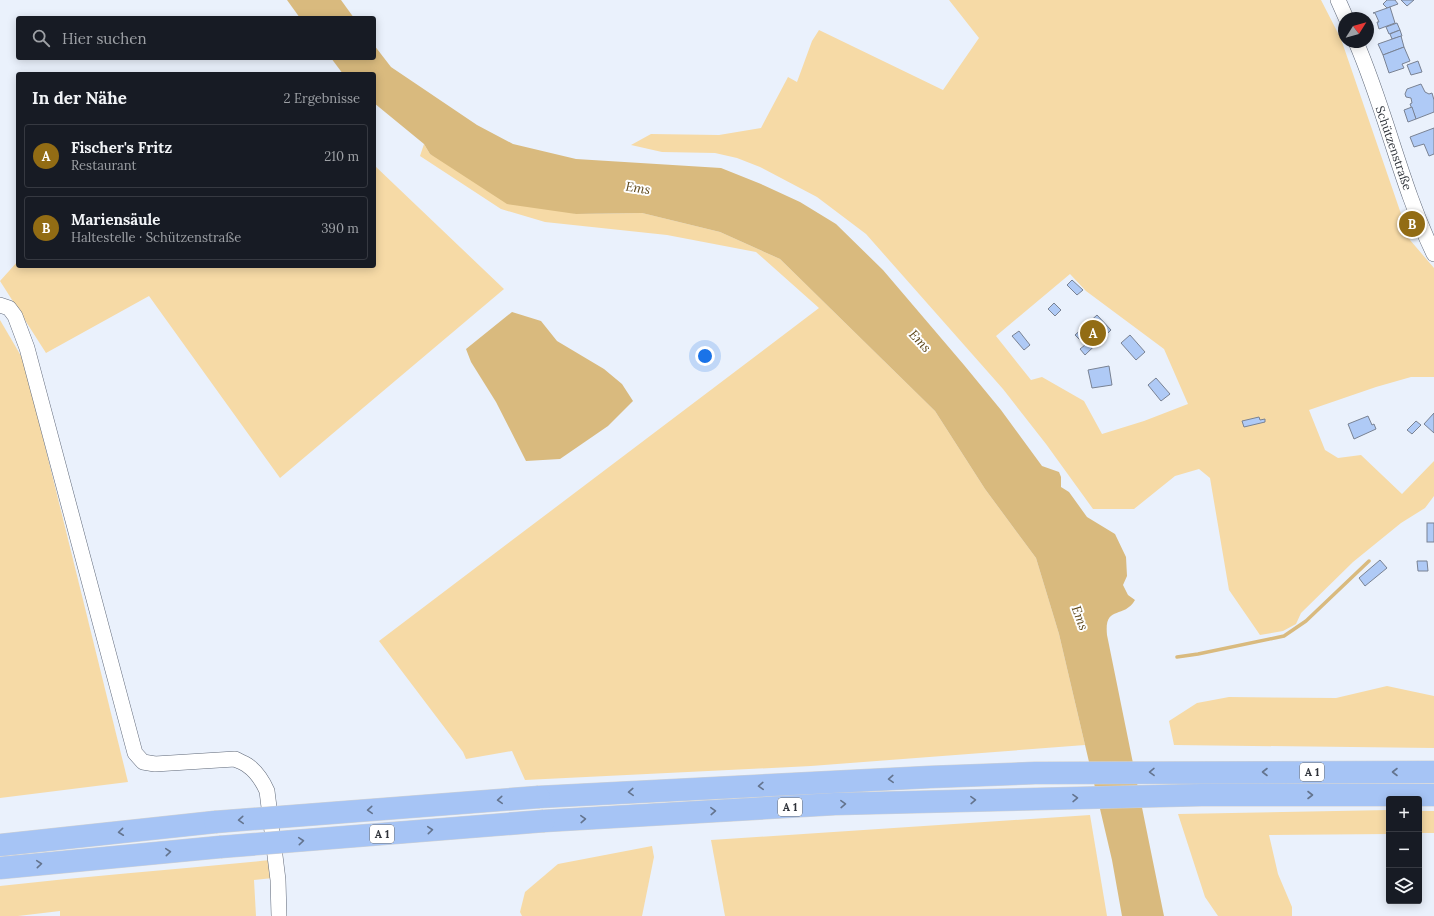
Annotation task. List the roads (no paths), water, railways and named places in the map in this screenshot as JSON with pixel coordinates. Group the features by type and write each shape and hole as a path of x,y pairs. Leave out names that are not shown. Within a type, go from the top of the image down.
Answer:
{"highway":[{"name":"A 1","path":"0,845 215,822 539,797 930,777 1035,773 1434,772"},
{"name":"A 1","path":"0,868 220,847 544,821 835,804 1201,795 1434,795"}],"street":[{"path":"1338,0 1343,12"},
{"name":"Schützenstraße","path":"1358,48 1429,231 1434,254"},
{"path":"0,305 9,308 15,316 27,348 135,753 143,762 155,764 236,759 247,765 256,774 263,782 267,791 278,880 279,916"}],"water":[{"path":"287,0 341,0 353,16 299,16"},
{"name":"Ems","path":"376,48 391,67 477,125 513,144 576,159 721,168 800,202 836,224 883,270 1001,410 1042,466 1059,472 1061,477 1061,487 1069,492 1087,517 1115,534 1126,557 1127,576 1123,585 1128,595 1135,600 1125,610 1115,613 1108,619 1107,635 1164,916 1122,916 1112,860 1059,634 1036,558 985,489 935,411 780,259 720,232 642,213 576,214 507,204 430,154 424,144 376,105 376,72 342,72 332,60 376,60"},
{"path":"512,312 541,321 557,341 604,369 622,384 633,401 608,426 560,459 526,461 496,402 471,362 466,349"}],"waterway":[{"path":"1177,657 1284,636 1306,621 1369,561"}],"place":[{"name":"Mariensäule","path":"1412,224"},
{"name":"Fischer's Fritz","path":"1093,333"}]}
